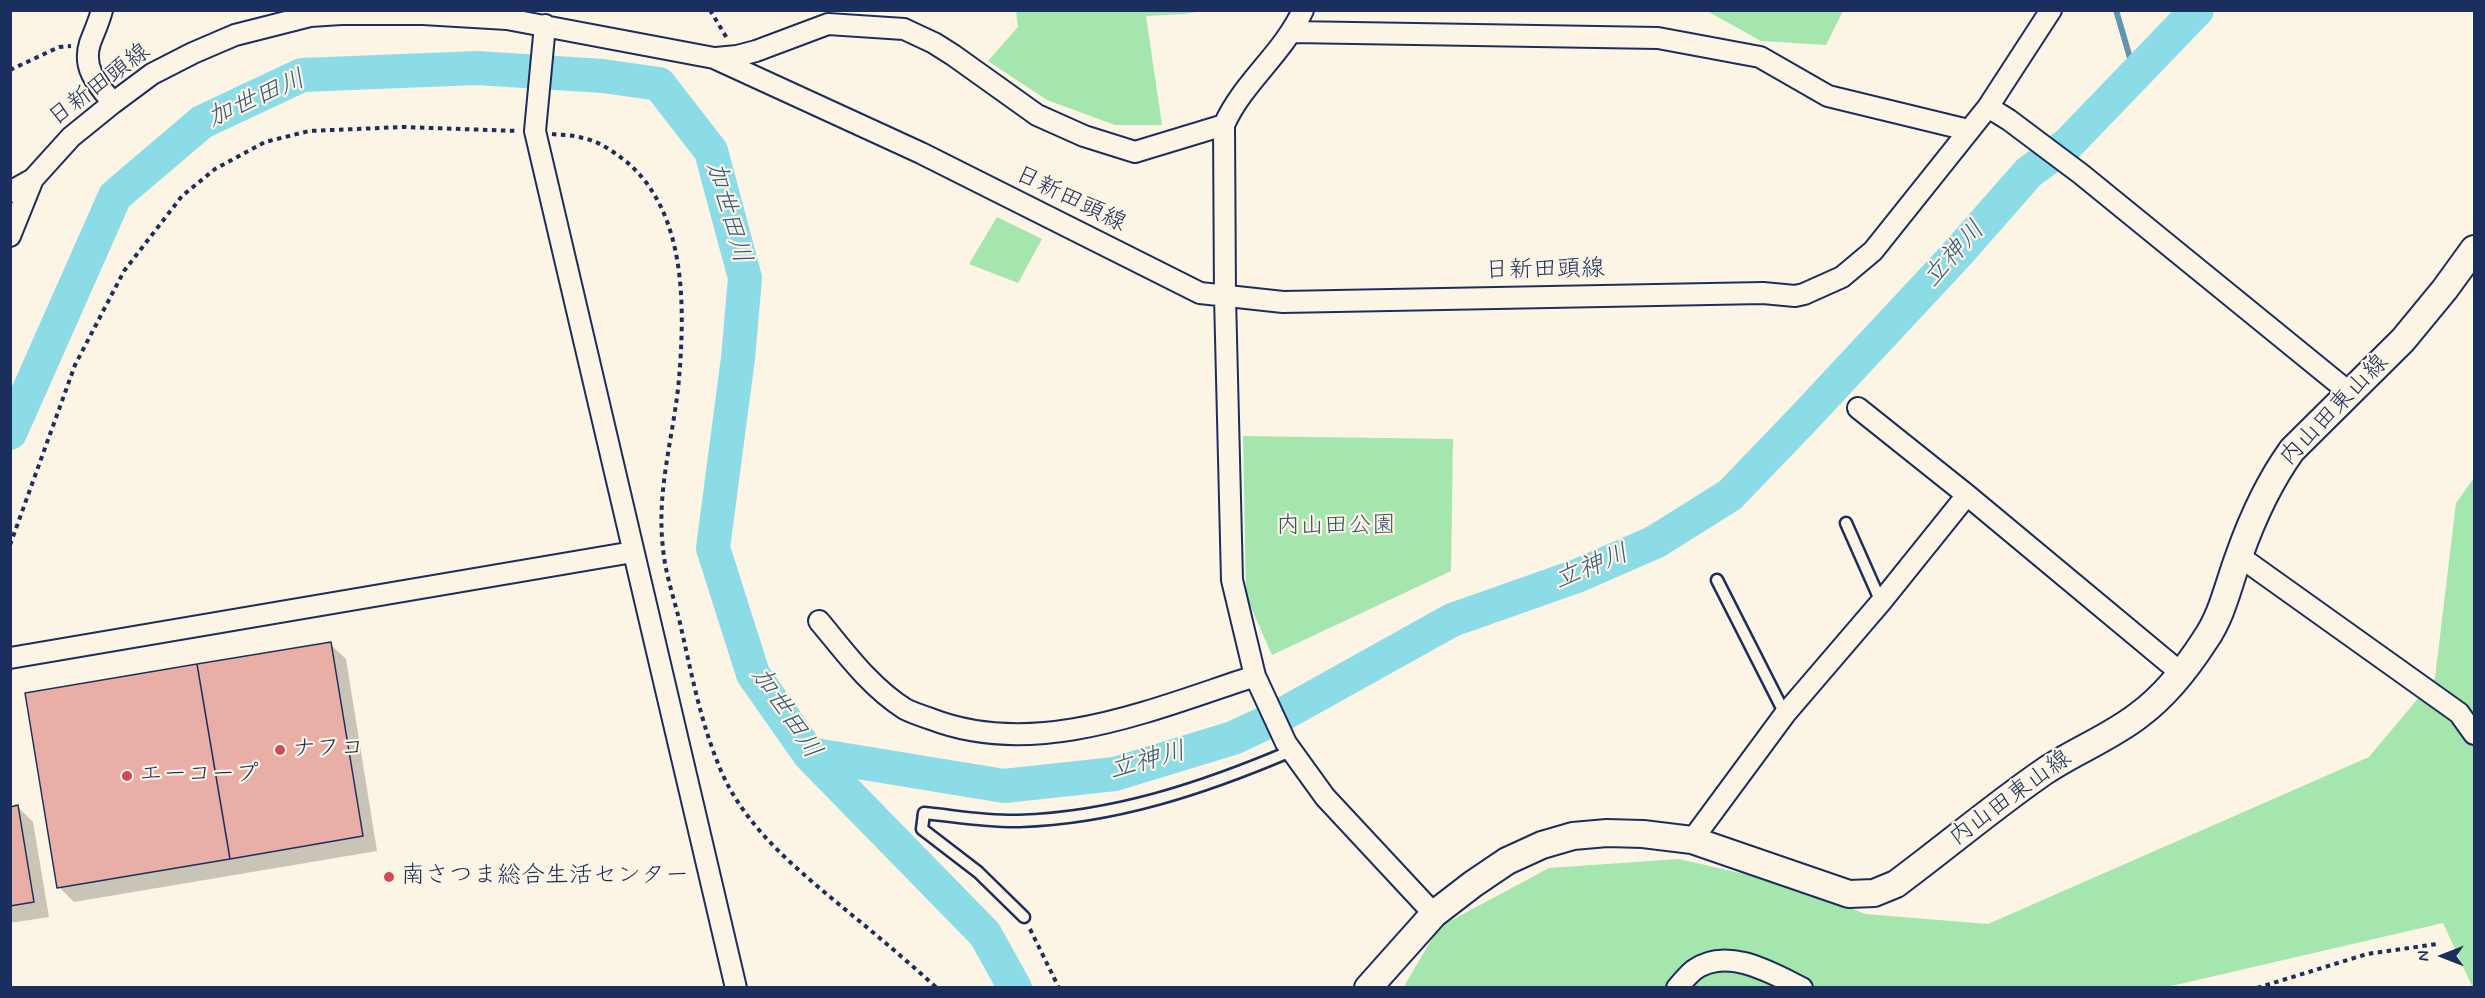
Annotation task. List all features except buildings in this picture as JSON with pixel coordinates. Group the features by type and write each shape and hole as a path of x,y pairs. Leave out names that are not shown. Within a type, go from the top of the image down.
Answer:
{"street":[{"path":"102,10 89,46 87,61 91,77 112,103"},
{"path":"1304,10 1293,32 1232,107 1224,125 1225,297 1232,580 1259,684 1289,747 1324,797 1434,914"},
{"name":"日新田頭線","path":"10,192 33,178 71,137 152,74 235,35 299,18 341,12 444,15 507,19 544,31 714,58 921,153 1200,293 1283,302 1804,294 1842,277 1873,251 1988,108 2051,10"},
{"path":"714,58 737,56 828,24 904,29 953,55 1036,115 1084,136 1135,152 1224,125"},
{"path":"544,31 536,128 736,987"},
{"path":"1293,32 1658,38 1760,57 1827,96 1968,130"},
{"path":"1988,108 2009,120 2081,174 2350,393"},
{"path":"10,236 33,178"},
{"name":"内山田東山線","path":"1368,987 1434,914 1507,861 1542,845 1573,836 1607,833 1643,834 1692,840 1849,894 1874,893 1896,884 2044,772 2138,717 2159,698 2206,639 2223,606 2239,556 2262,501 2279,468 2292,450 2403,340 2475,249"},
{"path":"1858,408 1967,495 2181,673"},
{"path":"1692,840 1785,714 1881,602 1967,495"},
{"path":"10,658 633,552"},
{"path":"2239,556 2459,713 2475,734"},
{"path":"819,621 868,680 906,710 953,728 1004,734 1059,731 1102,724 1259,684"},
{"path":"1677,987 1695,969 1728,961 1748,963 1802,987"}],"lane":[{"path":"1846,523 1881,602"},
{"path":"1717,580 1785,714"},
{"path":"1024,917 978,872 922,829 924,813 1016,822 1067,818 1149,802 1224,779 1289,747"}],"path":[{"path":"710,10 737,56"},
{"path":"10,70 59,47 89,46"},
{"path":"10,545 75,365 124,271 182,196 214,169 265,142 309,131 403,127 536,128 584,138 609,149 636,170 657,198 670,230 679,277 682,328 679,381 666,460 662,508 663,548 702,719 720,768 737,801 789,862 937,987"},
{"path":"1024,917 1059,987"},
{"path":"2257,987 2367,954 2438,944"}],"green space":[{"path":"1016,11 1201,11 1146,16 1162,125 1115,125 1047,100 988,61 1018,27"},
{"path":"1707,11 1843,11 1826,45 1761,41"},
{"path":"997,217 1042,239 1018,283 969,264"},
{"name":"内山田公園","path":"1243,436 1453,439 1451,571 1272,655 1246,596"},
{"path":"2474,478 2474,987 2469,987 2472,986 2443,923 2167,987 1403,988 1439,927 1549,868 1679,859 1805,888 1865,914 1988,924 2369,757 2435,678 2456,503"}],"waterway":[{"path":"2116,10 2135,75"},
{"name":"立神川","path":"809,754 1004,786 1115,774 1233,738 1276,718 1452,620 1577,576 1655,542 1730,495 1956,255 2029,172 2068,144 2197,10"},
{"name":"加世田川","path":"10,433 115,196 202,122 302,75 477,68 603,76 659,84 711,151 745,278 738,358 713,548 753,674 809,754 985,934 1015,988"}],"place":[{"name":"ナフコ","path":"280,750"},
{"name":"エーコープ","path":"127,776"},
{"name":"南さつま総合生活センター","path":"389,877"}]}
